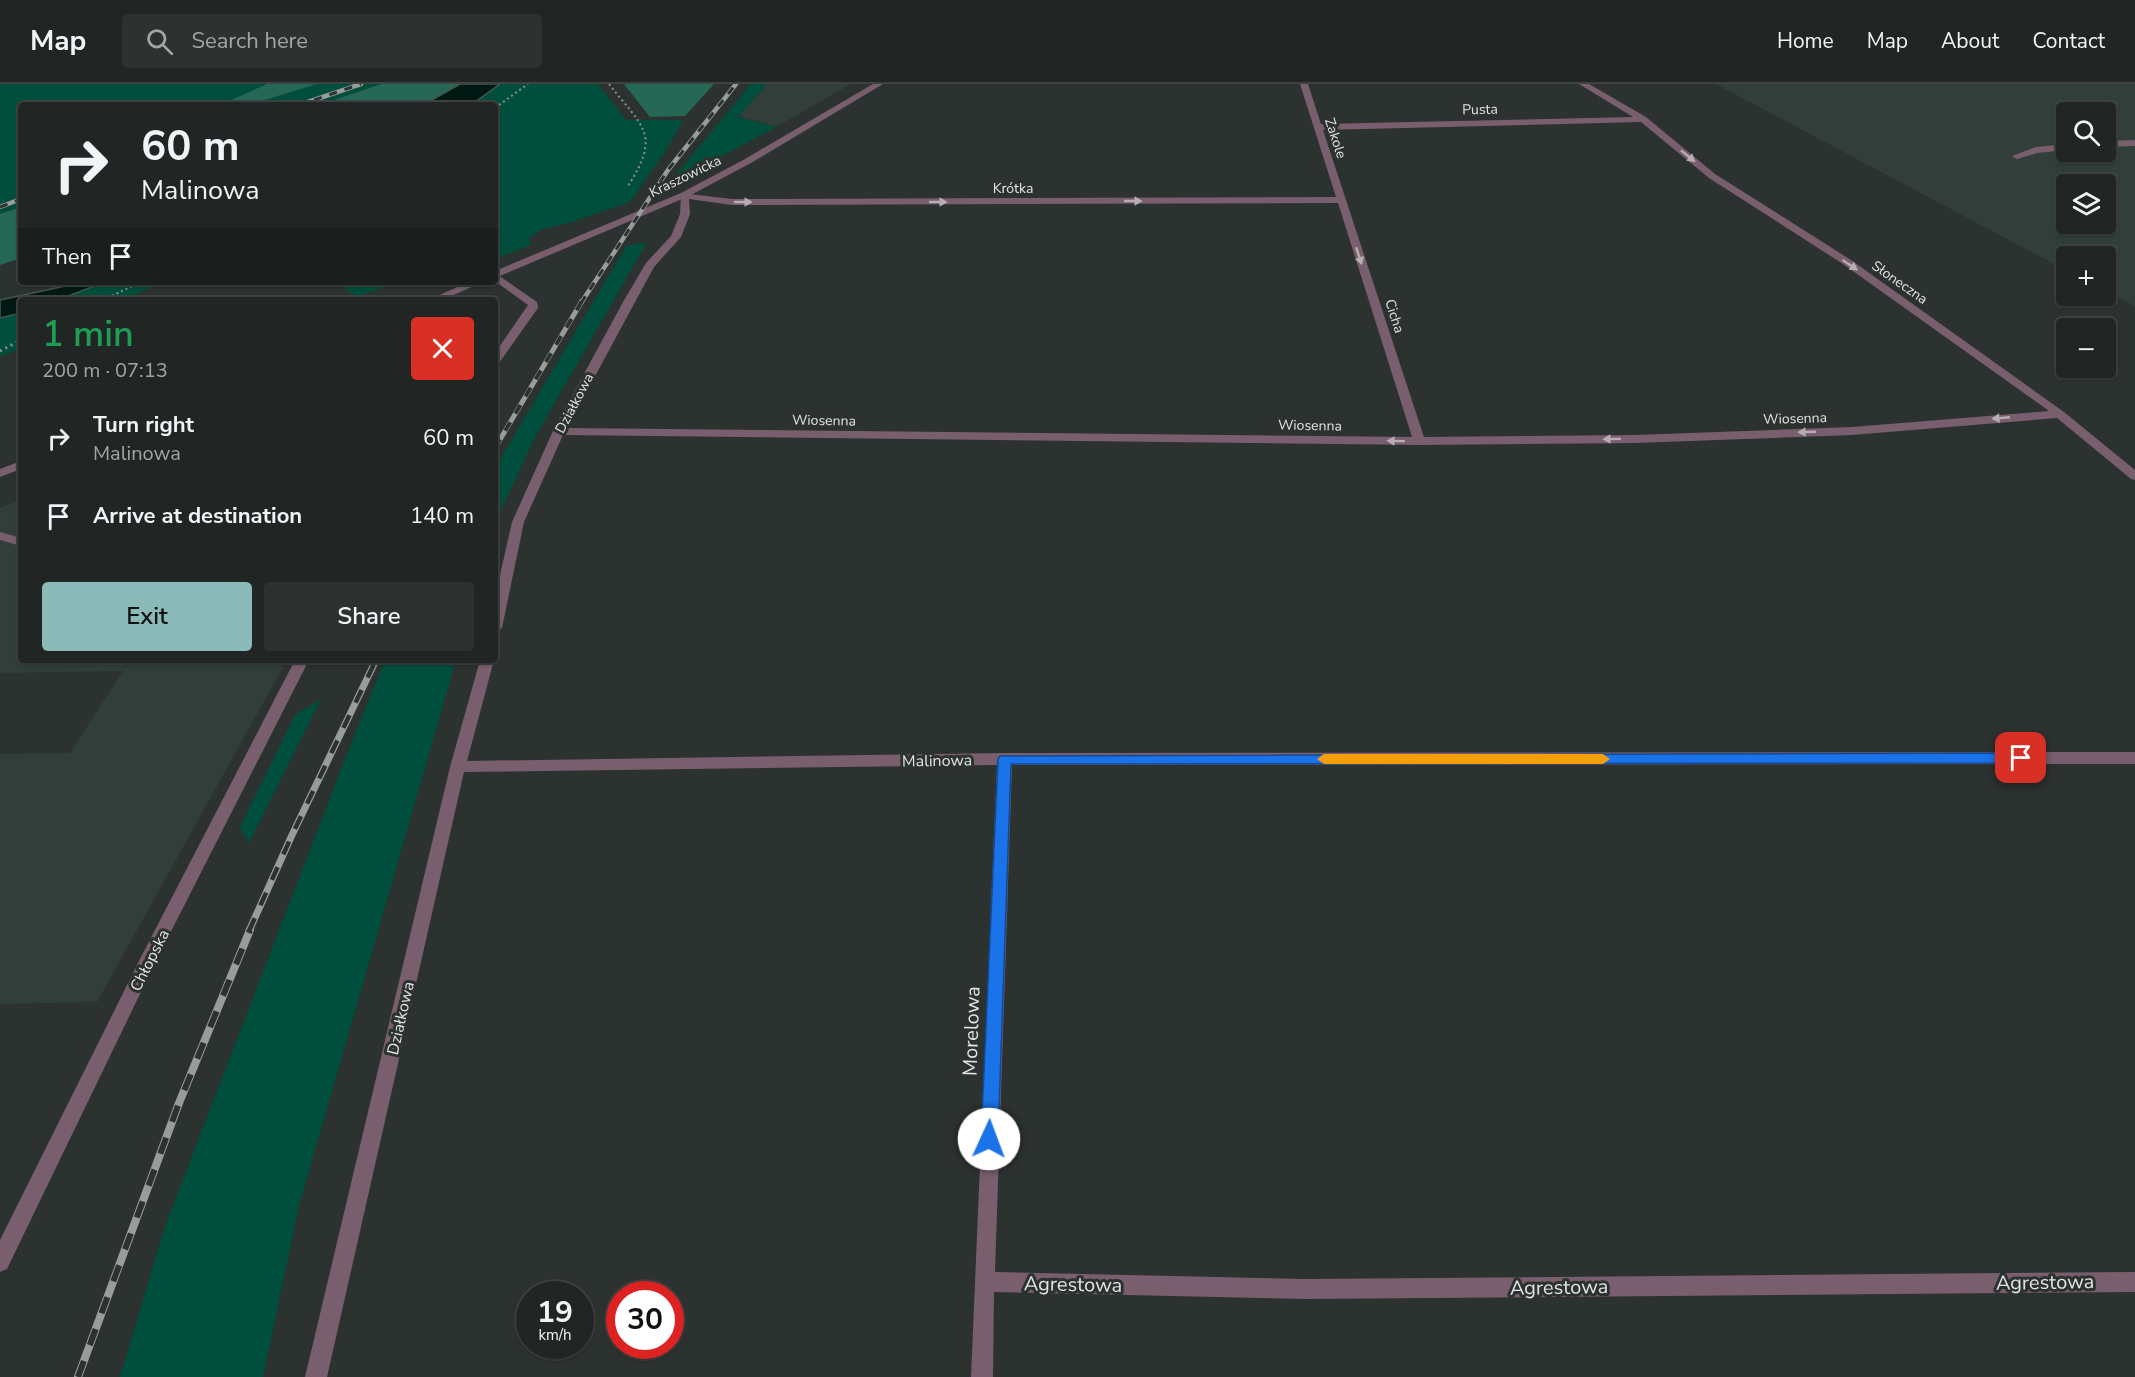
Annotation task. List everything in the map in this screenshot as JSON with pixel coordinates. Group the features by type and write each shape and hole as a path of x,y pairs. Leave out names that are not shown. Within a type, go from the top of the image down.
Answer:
{"street":[{"name":"Kraszowicka","path":"498,275 684,195 748,161 879,84"},
{"name":"Zakole","path":"1304,84 1341,200"},
{"path":"1583,84 1643,119"},
{"name":"Pusta","path":"1318,127 1643,119"},
{"name":"Słoneczna","path":"1643,119 1712,176 1847,262 2060,414 2135,476"},
{"path":"2116,144 2135,143"},
{"path":"2017,156 2036,150 2056,148"},
{"name":"Krótka","path":"684,195 732,202 1341,200"},
{"name":"Działkowa","path":"498,614 518,522 560,431 650,264 676,237 686,214 684,195"},
{"name":"Cicha","path":"1341,200 1419,441"},
{"path":"498,278 534,304 498,357"},
{"path":"440,297 470,285"},
{"name":"Wiosenna","path":"560,431 1419,441 1635,439 1852,430 2060,414"},
{"path":"0,473 18,466"},
{"path":"0,536 18,541"},
{"name":"Chłopska","path":"0,1262 153,952 300,663"},
{"name":"Działkowa","path":"316,1377 458,767 486,663"},
{"name":"Malinowa","path":"458,767 1005,759 2135,758"},
{"name":"Morelowa","path":"982,1377 1005,759"},
{"name":"Agrestowa","path":"984,1282 1317,1289 2135,1282"}],"path":[{"path":"498,106 528,84"},
{"path":"609,84 628,105 646,131 648,146 641,168 622,193"},
{"path":"109,297 135,285"},
{"path":"0,351 18,342"}],"shaded area":[{"path":"460,84 500,84 475,102 428,102"},
{"path":"767,84 851,84 776,127 738,116"},
{"path":"1716,84 2135,84 2135,306 2116,296 2116,246 2056,246 2056,265"},
{"path":"70,285 97,285 66,297 18,297 18,314 0,318 0,300"},
{"path":"18,500 18,663 285,663 97,1002 0,1004 0,754 70,753 123,671 0,673 0,508"}],"green space":[{"path":"0,84 381,84 329,102 18,102 18,208 0,214"},
{"path":"267,84 317,84 258,102 227,102"},
{"path":"381,84 460,84 428,102 329,102"},
{"path":"500,84 598,84 626,120 683,120 667,149 630,202 569,223 543,229 529,238 531,245 498,258 498,102 475,102"},
{"path":"624,84 714,84 685,116 650,117"},
{"path":"751,84 767,84 738,117 776,127 666,187"},
{"path":"18,208 18,259 0,265 0,214"},
{"path":"647,242 534,439 498,517 498,463 626,246"},
{"path":"97,285 156,285 130,297 66,297"},
{"path":"339,285 389,285 357,297"},
{"path":"18,314 18,349 0,357 0,318"},
{"path":"384,663 455,663 299,1206 263,1377 120,1377 165,1226"},
{"path":"321,699 249,843 240,827 295,715"}],"railway":[{"path":"308,102 361,84"},
{"path":"581,303 668,170 736,84"},
{"path":"0,207 18,200"},
{"path":"498,443 582,301"},
{"path":"249,931 375,663"},
{"path":"78,1377 179,1103 250,930"}],"slow traffic":[{"path":"1324,759 1603,759"}],"route":[{"path":"989,1139 1005,759 2021,758"}]}
